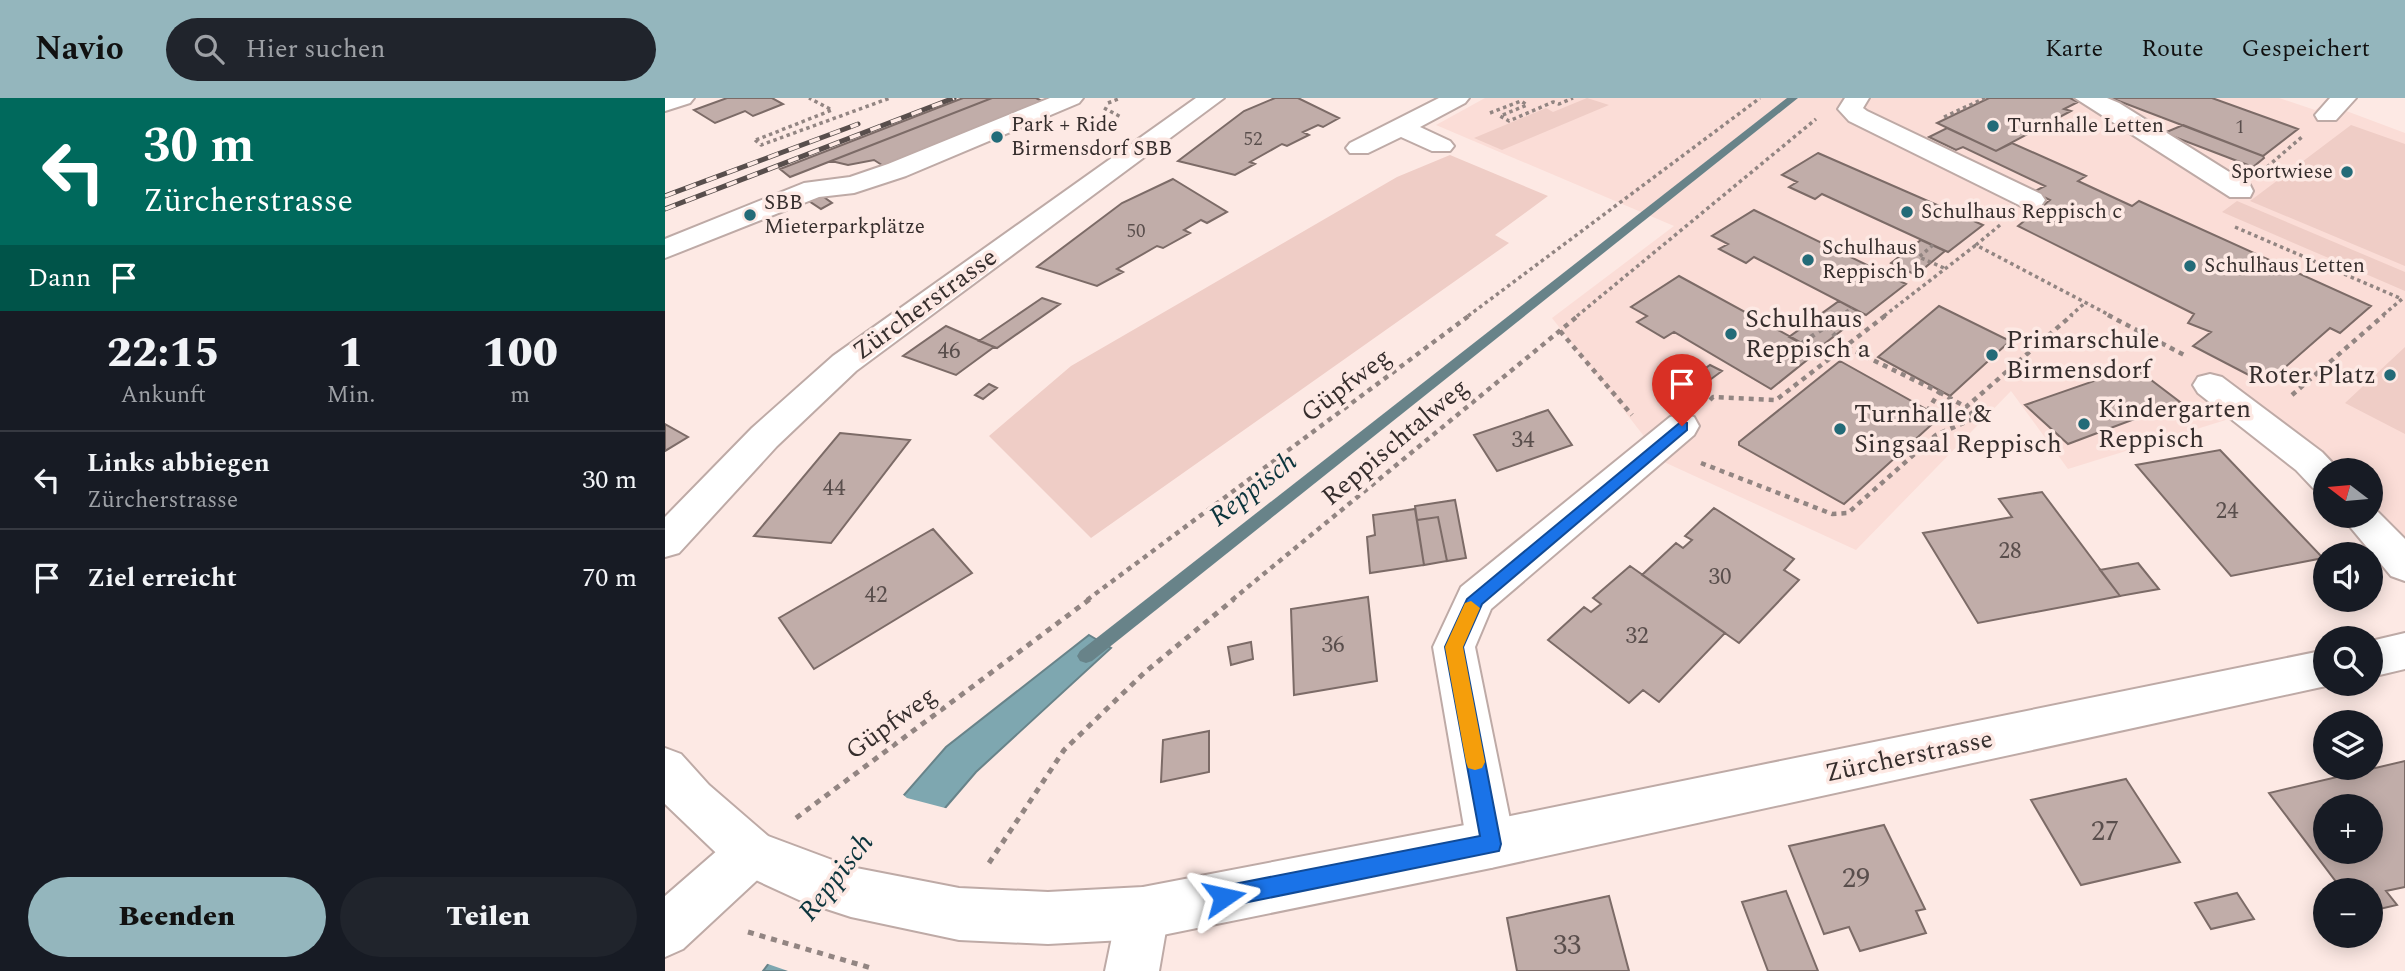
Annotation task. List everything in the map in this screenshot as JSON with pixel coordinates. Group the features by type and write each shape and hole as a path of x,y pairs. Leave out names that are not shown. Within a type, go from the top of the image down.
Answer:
{"street":[{"path":"665,104 682,98"},
{"path":"665,249 814,188 854,185 897,170 1071,98"},
{"name":"Zürcherstrasse","path":"665,542 764,435 818,384 873,341 1212,98"},
{"path":"1359,148 1457,98"},
{"path":"2087,98 2110,108 2240,191"},
{"path":"1854,100 1850,109 1858,116 2031,200"},
{"path":"1400,127 1437,144"},
{"path":"2210,385 2313,465"},
{"path":"1491,844 1454,647 1475,599 1670,436"},
{"path":"2371,528 2405,565"},
{"path":"2383,656 2405,651"},
{"name":"Zürcherstrasse","path":"665,769 692,801 751,853 799,875 851,892 918,908 959,914 1048,918 1143,913 1491,844 2313,671"},
{"path":"665,931 751,853"},
{"path":"1132,971 1143,913"}],"path":[{"path":"809,98 832,110 755,140 761,145 794,135 890,98"},
{"path":"1437,144 1461,121 1521,101 1527,105 1500,116 1509,121 1553,102 1559,104 1573,98"},
{"name":"Güpfweg","path":"819,800 1760,98"},
{"name":"Reppischtalweg","path":"998,848 1064,750 1144,673 1828,109 1854,100"},
{"path":"1101,106 1123,118"},
{"path":"2288,398 2402,299 2199,211 2240,191 2336,106"},
{"path":"1670,436 1713,397 1776,400 2031,200"},
{"path":"1933,245 1919,257 1944,268"},
{"path":"1976,245 2188,358"},
{"path":"1966,407 2086,302"},
{"path":"1802,344 1851,308"},
{"path":"1560,331 1670,436 1821,510 1832,514 1848,513 1936,435 1975,418 1966,407 1939,392 1846,347 1826,326"},
{"path":"1928,410 1939,392"},
{"path":"748,932 870,970"}],"shaded area":[{"name":"Primarschule Birmensdorf","path":"1485,98 2279,98 2315,110 2325,103 2405,133 2405,540 2383,518 2383,458 2320,458 2261,409 2068,469 2011,391 1856,550 1664,462 1552,318 1674,226 1436,125"},
{"path":"1587,98 1609,105 1502,150 1474,138 1546,108 1553,112"},
{"name":"Sportwiese","path":"2351,125 2405,144 2405,266 2250,201"},
{"path":"1450,155 1548,196 1495,235 1509,243 1091,538 989,436 1071,366 1397,177"},
{"path":"2237,201 2405,272 2405,291 2222,212"},
{"name":"Roter Platz","path":"2405,347 2405,434 2345,403"}],"water":[{"path":"1089,635 1111,648 976,772 933,822 822,971 763,971 842,866 946,747"}],"pier":[{"path":"901,793 907,798 949,809 826,971 788,971 765,963 839,864"}],"building":[{"path":"727,98 772,98 783,104 753,116 745,111 715,123 694,110"},
{"path":"963,98 992,98 790,177 780,169"},
{"path":"992,98 1036,98 1044,102 885,167 874,160 848,165 831,161"},
{"path":"1275,98 1298,98 1339,118 1323,127 1318,125 1303,132 1309,135 1287,146 1282,144 1250,162 1255,164 1235,175 1178,161 1244,111"},
{"name":"Turnhalle Letten","path":"1989,98 2070,98 2078,102 2064,109 2071,111 1996,151 1937,123"},
{"path":"2111,98 2212,98 2298,129 2263,156"},
{"path":"2183,125 2264,158 2253,167 2164,133"},
{"name":"Schulhaus Letten","path":"1947,128 1996,151 2012,143 2086,176 2078,181 2132,206 2139,201 2371,306 2340,333 2330,328 2266,384 2193,346 2211,332 2188,323 2194,314 2018,226 2050,200 2033,192 2045,186 1963,147 1956,150 1929,137"},
{"name":"Schulhaus Reppisch c","path":"1818,153 1983,225 1948,252 1822,194 1815,199 1789,187 1797,182 1782,175"},
{"path":"1173,179 1227,212 1207,223 1201,220 1184,230 1190,233 1163,248 1157,246 1117,269 1123,272 1097,286 1037,267 1122,203"},
{"path":"821,195 832,203 821,209 809,201"},
{"name":"Schulhaus Reppisch b","path":"1754,210 1906,284 1866,315 1754,257 1746,263 1719,249 1728,244 1712,236"},
{"path":"1921,240 1945,251 1916,275 1891,263"},
{"name":"Schulhaus Reppisch a","path":"1679,276 1817,352 1771,389 1674,332 1664,338 1637,322 1647,316 1631,307"},
{"path":"1042,298 1060,304 997,348 979,341"},
{"path":"1839,301 1863,314 1815,351 1789,337"},
{"path":"1939,306 2010,341 1950,396 1878,357"},
{"path":"946,326 994,347 956,375 903,356"},
{"name":"Turnhalle & Singsaal Reppisch","path":"1840,361 1940,417 1844,504 1739,445 1739,442"},
{"path":"1710,365 1722,371 1677,404 1666,396"},
{"name":"Kindergarten Reppisch","path":"2134,367 2180,402 2068,444 2025,405"},
{"path":"989,384 997,388 983,399 975,395"},
{"path":"1548,410 1572,445 1497,471 1474,435"},
{"path":"665,424 688,437 665,451"},
{"path":"840,433 910,440 831,543 754,536"},
{"path":"2220,450 2313,548 2313,560 2231,576 2136,465"},
{"path":"2042,492 2120,596 1978,623 1923,533 2012,517 1999,499"},
{"path":"1455,500 1466,558 1447,561 1438,517 1417,520 1415,506"},
{"path":"1714,508 1794,559 1784,570 1799,580 1739,643 1642,575 1676,543 1683,548 1692,540 1685,536"},
{"path":"1415,509 1424,565 1370,573 1367,537 1375,535 1373,515"},
{"path":"1438,517 1447,561 1424,565 1417,520"},
{"path":"933,529 972,573 814,669 779,618"},
{"path":"2138,563 2159,589 2120,596 2100,570"},
{"path":"1630,566 1725,633 1659,702 1643,690 1629,703 1548,640 1584,607 1591,612 1601,604 1593,598"},
{"path":"1368,597 1377,681 1294,695 1291,609"},
{"path":"1251,642 1253,659 1231,665 1228,647"},
{"path":"1209,731 1209,772 1161,782 1163,740"},
{"path":"2405,761 2405,887 2386,891 2397,905 2383,908 2383,878 2333,878 2323,864 2383,864 2383,794 2313,794 2313,851 2269,793 2324,780 2383,780 2383,766"},
{"path":"2126,779 2180,862 2081,885 2031,800"},
{"path":"1884,825 1925,909 1916,911 1926,933 1860,951 1849,927 1824,934 1789,846"},
{"path":"1786,891 1818,971 1768,971 1742,902"},
{"path":"2237,893 2254,919 2211,929 2195,903"},
{"path":"1609,896 1629,971 1517,971 1507,918"}],"waterway":[{"name":"Reppisch","path":"1086,656 1793,98"}],"railway":[{"path":"665,209 954,98"},
{"path":"665,196 858,124"}],"slow traffic":[{"path":"1471,608 1454,647 1475,762"}],"place":[{"name":"Turnhalle Letten","path":"1993,126"},
{"name":"Park + Ride Birmensdorf SBB","path":"997,137"},
{"name":"Sportwiese","path":"2347,172"},
{"name":"Schulhaus Reppisch c","path":"1907,212"},
{"name":"SBB Mieterparkplätze","path":"750,215"},
{"name":"Schulhaus Reppisch b","path":"1808,260"},
{"name":"Schulhaus Letten","path":"2190,266"},
{"name":"Schulhaus Reppisch a","path":"1731,334"},
{"name":"Primarschule Birmensdorf","path":"1992,355"},
{"name":"Roter Platz","path":"2390,375"},
{"name":"Kindergarten Reppisch","path":"2084,424"},
{"name":"Turnhalle & Singsaal Reppisch","path":"1840,429"}],"route":[{"path":"1224,897 1491,844 1454,647 1475,599 1682,426"}]}
